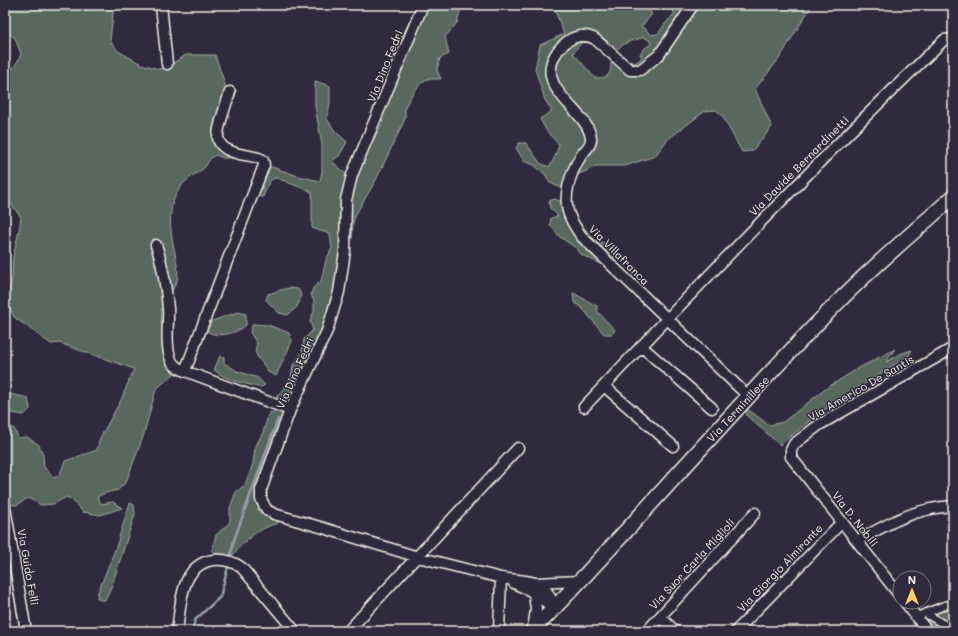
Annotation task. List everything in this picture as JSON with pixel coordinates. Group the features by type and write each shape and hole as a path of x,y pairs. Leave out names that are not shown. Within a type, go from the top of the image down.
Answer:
{"main road":[{"name":"Via Terminillese","path":"533,631 843,297 953,197"}],"street":[{"path":"161,5 167,64"},
{"name":"Via Dino Fedri","path":"424,5 352,175 346,200 345,251 339,292 327,331 290,410 261,490 261,499 267,510 274,514 418,557 505,579 518,580 540,585 548,593 554,608"},
{"name":"Via Villafranca","path":"693,5 659,55 640,70 630,70 593,38 580,35 565,42 555,54 551,63 551,74 554,84 566,102 587,126 591,138 590,145 576,163 570,179 567,194 568,210 570,219 582,237 749,397"},
{"name":"Via Davide Bernardinetti","path":"584,407 667,318 854,128 944,40 953,39"},
{"path":"185,371 264,165 263,160 232,152 224,148 219,142 217,137 230,92"},
{"path":"156,245 161,259 166,290 170,357 172,363 185,371 290,410"},
{"path":"641,346 712,408"},
{"name":"Via Americo De Santis","path":"791,457 791,450 794,444 819,425 953,348"},
{"path":"604,386 673,446"},
{"path":"348,631 518,448"},
{"name":"Via D. Nobili","path":"791,457 892,586"},
{"path":"856,541 893,521 919,511 953,506"},
{"name":"Via Guido Felli","path":"5,507 26,631"},
{"name":"Via Suor Carla Miglioli","path":"646,631 755,513"},
{"name":"Via Giorgio Almirante","path":"736,631 842,522"},
{"path":"177,631 183,591 189,575 198,566 207,561 218,560 235,563 242,568 295,631"},
{"path":"499,631 505,579"},
{"name":"Via Dino Fedri","path":"505,579 528,590 554,608"},
{"name":"Via Dino Fedri","path":"533,583 580,581"},
{"path":"533,631 536,609 534,595"},
{"path":"921,615 953,603"},
{"path":"915,610 921,615 953,630"},
{"path":"921,615 927,631"},
{"path":"660,617 675,631"}],"green space":[{"path":"5,5 114,5 110,41 118,51 141,64 159,69 170,65 186,55 215,55 227,90 216,134 233,158 223,158 216,155 204,168 189,178 176,194 170,221 178,276 170,294 156,241 151,241 157,260 170,364 175,373 156,389 143,437 126,482 118,490 105,493 97,497 101,504 113,502 122,508 100,515 83,512 72,500 66,497 54,504 41,505 28,498 17,505 5,504 5,421 15,430 18,438 27,437 39,445 43,455 44,467 54,478 60,474 65,461 97,450 100,438 121,400 134,369 59,343 51,344 14,317 7,302 12,278 13,257 21,217 5,197 5,78 18,61 21,54 15,38 5,31"},
{"path":"418,5 462,5 457,23 445,37 449,54 440,58 437,70 441,79 427,79 422,82 412,94 405,107 405,119 376,180 357,212 353,222 352,238 343,263 339,308 292,405 278,402 277,396 291,377 293,365 302,353 304,339 313,330 310,321 314,311 314,301 311,295 313,288 321,281 326,260 332,248 330,234 312,228 312,192 277,178 272,179 268,184 263,197 250,195 250,183 255,176 257,167 272,167 298,176 320,181 322,172 322,145 315,106 315,81 330,86 330,103 327,119 335,131 347,142 339,156 332,161 352,180 383,122 378,102 398,44"},
{"path":"553,5 645,5 652,14 641,27 651,35 658,34 674,14 673,6 662,5 812,5 779,59 755,89 772,127 752,151 742,152 722,115 716,110 705,111 667,140 655,156 625,166 597,166 577,175 566,187 561,188 550,183 545,174 534,165 524,161 516,148 519,143 526,143 540,163 549,167 555,157 559,145 546,130 540,119 552,111 545,100 535,69 540,45 564,34","holes":["644,37 649,40 651,44 640,54 642,58 635,63 621,59 611,60 609,74 600,78 595,78 573,53 582,42 592,43 614,51 630,41"]},
{"path":"555,199 563,203 594,239 615,248 614,261 599,263 582,255 576,248 560,237 550,225 551,218 558,216 550,208 549,201"},
{"path":"288,288 298,289 301,295 297,307 288,315 279,313 266,300 268,294"},
{"path":"573,293 597,306 597,311 615,330 612,334 604,334 582,308 574,302"},
{"path":"238,312 246,314 246,325 242,328 233,333 222,335 216,335 207,331 212,321"},
{"path":"253,324 268,325 289,333 292,341 276,376 268,372 257,355 257,344 250,332"},
{"path":"895,349 886,362 902,353 912,350 908,356 818,414 780,445 747,416 746,408 769,425 783,422 828,387 859,368"},
{"path":"220,356 224,357 224,363 237,371 258,378 265,385 258,387 235,381 214,370"},
{"path":"5,394 28,398 30,409 24,415 5,412"},
{"path":"282,411 283,417 258,510 264,516 277,520 278,523 264,528 252,536 232,556 220,557 212,551 216,535 230,522 230,508 236,492 245,485 253,464 255,448 263,432 269,413"},
{"path":"130,503 134,505 135,514 112,585 105,600 100,600 97,598 98,592 115,550"},
{"path":"953,603 953,631 935,631 923,616"}],"waterway":[{"path":"230,558 234,540 278,419"},
{"path":"192,631 195,620 220,597 229,563"}]}
